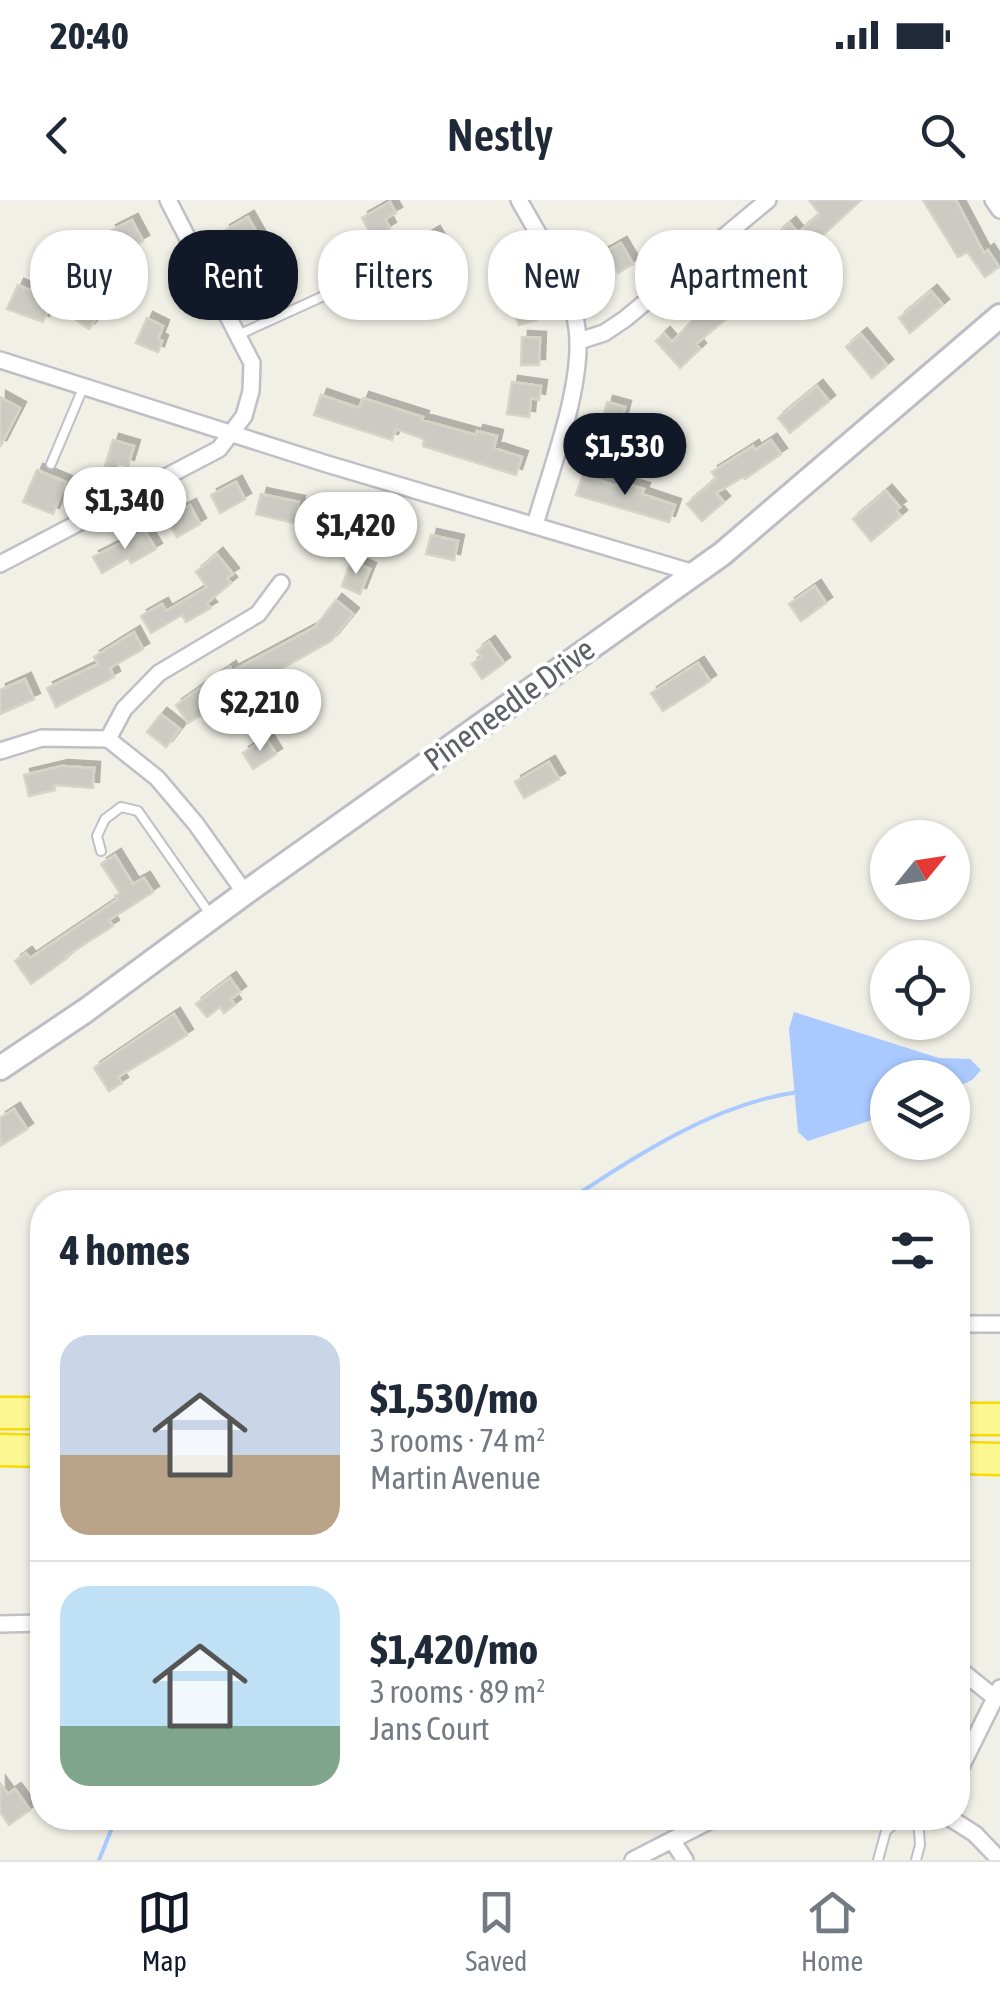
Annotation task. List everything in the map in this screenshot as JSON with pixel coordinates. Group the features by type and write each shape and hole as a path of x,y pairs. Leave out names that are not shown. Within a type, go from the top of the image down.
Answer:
{"highway":[{"path":"0,1413 30,1413"},
{"path":"970,1419 1000,1419"},
{"path":"0,1450 30,1451"},
{"path":"970,1458 1000,1459"}],"street":[{"path":"0,564 219,448 244,416 251,391 252,364 168,200"},
{"path":"520,200 568,296 579,341 574,386 535,525"},
{"path":"579,341 604,333 625,320 768,200"},
{"path":"993,200 1000,210"},
{"name":"Pineneedle Drive","path":"0,1068 85,1012 245,893 725,551 1000,316"},
{"path":"0,360 230,434 694,572"},
{"path":"108,739 124,709 158,672 258,614 281,582"},
{"path":"0,751 42,738 108,739 157,778 196,824 245,893"},
{"path":"970,1324 1000,1324"},
{"path":"0,1624 30,1624"},
{"path":"970,1676 997,1693 970,1748"},
{"path":"634,1860 691,1830"},
{"path":"968,1830 1000,1860"},
{"path":"672,1840 685,1860"}],"lane":[{"path":"238,335 318,299"},
{"path":"51,464 83,388"},
{"path":"101,852 96,836 105,819 121,807 138,811 212,918"},
{"path":"878,1860 887,1830"},
{"path":"916,1860 919,1830"}],"water":[{"path":"794,1012 870,1036 870,1040 882,1040 939,1058 970,1059 981,1070 970,1081 970,1060 870,1060 870,1121 808,1141 798,1132 789,1029"}],"building":[{"path":"809,200 861,200 829,230 801,230 820,214"},
{"path":"923,200 956,200 984,253 988,250 999,267 985,277 967,252 958,257"},
{"path":"390,202 396,213 385,219 390,228 387,230 369,230 362,218"},
{"path":"248,217 255,230 226,230"},
{"path":"132,220 137,230 112,230"},
{"path":"621,243 633,264 618,273 615,268 615,246"},
{"path":"18,285 30,290 30,317 7,309"},
{"path":"931,291 943,305 910,333 899,318"},
{"path":"148,318 163,326 158,352 136,343"},
{"path":"76,320 95,320 89,329"},
{"path":"693,320 725,320 696,344 700,349 680,368 656,341 664,333 672,342"},
{"path":"861,334 887,365 872,378 846,347"},
{"path":"522,337 540,338 539,365 521,365"},
{"path":"512,382 541,386 539,400 531,398 529,417 507,414"},
{"path":"817,386 829,401 790,433 778,418"},
{"path":"321,395 359,408 363,398 423,417 422,420 476,435 477,431 497,436 494,448 522,457 516,475 423,446 424,439 396,429 392,440 314,415"},
{"path":"0,397 20,408 0,447"},
{"path":"607,402 625,407 616,442 598,437"},
{"path":"113,440 134,446 128,466 118,463 116,470 105,466"},
{"path":"771,440 781,454 716,493 724,502 702,521 687,504 716,479 712,472 753,446 755,450"},
{"path":"37,470 66,482 53,514 23,502"},
{"path":"583,475 616,486 618,481 644,489 642,494 675,505 669,522 576,495"},
{"path":"236,482 245,499 220,513 211,495"},
{"path":"886,491 900,507 896,510 901,516 871,541 853,519"},
{"path":"261,494 299,502 294,523 256,514"},
{"path":"190,505 200,524 177,537 166,518"},
{"path":"322,510 351,520 345,540 315,530"},
{"path":"378,519 403,529 396,547 371,537"},
{"path":"145,531 156,549 131,563 128,558 102,573 93,557"},
{"path":"431,535 458,541 454,560 426,554"},
{"path":"217,554 233,574 227,578 231,583 207,603 211,608 186,622 182,615 151,633 141,616 162,604 166,611 207,587 196,572"},
{"path":"351,561 370,569 360,594 342,586"},
{"path":"815,586 826,603 801,621 789,604"},
{"path":"336,600 353,614 331,641 254,684 250,678 206,704 210,709 188,723 176,705 230,667 232,671 315,627"},
{"path":"134,632 143,649 110,668 114,677 56,707 47,688 98,664 94,657"},
{"path":"489,642 504,663 482,679 472,664 482,657 477,651"},
{"path":"698,663 710,681 663,711 651,693"},
{"path":"25,679 34,699 0,714 0,690"},
{"path":"161,714 180,729 166,747 147,732"},
{"path":"266,738 276,754 253,769 243,753"},
{"path":"549,762 559,779 524,798 515,782"},
{"path":"62,766 94,768 93,788 54,785 55,790 29,796 24,775"},
{"path":"115,855 133,884 144,878 153,892 109,920 113,926 31,984 15,961 26,953 30,958 118,899 115,896 120,893 101,864"},
{"path":"230,978 240,992 231,999 235,1005 224,1013 220,1007 207,1017 196,1004"},
{"path":"174,1014 187,1035 118,1077 122,1083 109,1091 94,1068"},
{"path":"14,1109 27,1129 0,1146 0,1118"},
{"path":"0,1783 8,1794 15,1789 30,1810 9,1825 0,1812"}],"waterway":[{"path":"585,1190 648,1150 706,1120 766,1098 798,1092"},
{"path":"99,1860 111,1830"}]}
